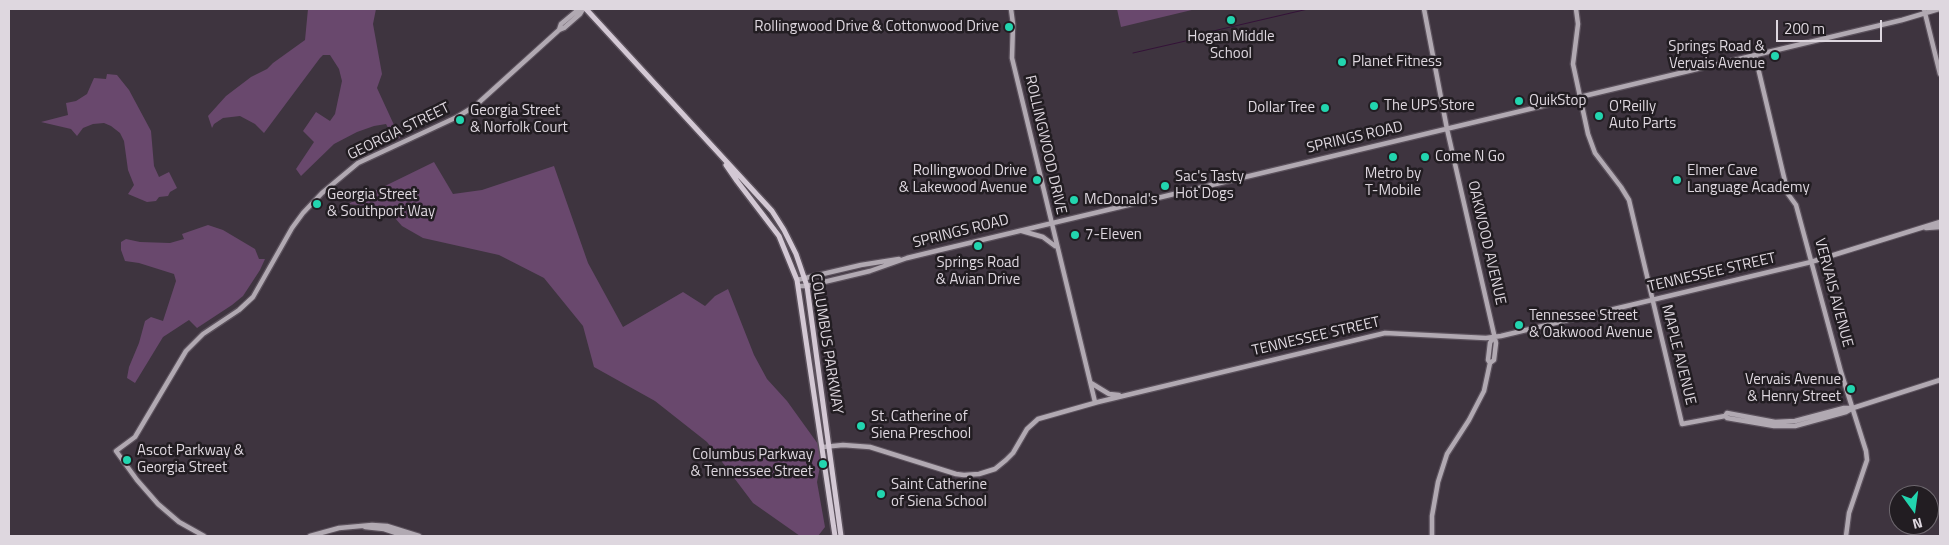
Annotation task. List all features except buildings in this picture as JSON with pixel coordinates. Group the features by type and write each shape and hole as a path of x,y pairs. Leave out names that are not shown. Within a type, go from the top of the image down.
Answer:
{"main road":[{"name":"GEORGIA STREET","path":"559,30 561,24 579,9"},
{"name":"GEORGIA STREET","path":"204,536 179,522 158,504 137,480 116,451 134,437 186,351 203,334 239,310 253,297 292,228 303,212 318,197 363,160 457,117 475,106 584,9"},
{"name":"COLUMBUS PARKWAY","path":"584,9 776,217 796,254 807,286 835,536"},
{"name":"ROLLINGWOOD DRIVE","path":"1011,9 1013,17 1012,58 1050,223 1095,402"},
{"name":"OAKWOOD AVENUE","path":"1424,9 1447,129 1491,315 1493,337 1496,342 1494,360 1490,363 1484,391 1447,454 1438,482 1432,536"},
{"name":"MAPLE AVENUE","path":"1576,9 1578,24 1573,64 1588,134 1595,153 1629,200 1682,424 1725,416 1727,413 1785,422 1803,420 1844,408 1853,408"},
{"name":"SPRINGS ROAD","path":"798,286 807,286 870,271 907,258 1021,230 1755,56 1902,20 1926,10 1932,12 1939,9"},
{"path":"1926,10 1940,74"},
{"name":"VERVAIS AVENUE","path":"1755,56 1788,194 1796,205 1867,460 1849,513 1846,536"},
{"name":"COLUMBUS PARKWAY","path":"718,152 737,182 779,236 797,280 841,536"},
{"name":"TENNESSEE STREET","path":"826,447 843,444 870,447 956,474 980,474 995,469 1006,460 1013,453 1027,429 1038,419 1095,402 1385,333 1493,337 1811,262 1926,228 1940,222"},
{"name":"TENNESSEE STREET","path":"1926,228 1940,227"},
{"path":"1021,230 1043,236 1056,247"},
{"name":"SPRINGS ROAD","path":"797,280 883,261 907,258"},
{"path":"1853,408 1940,380"},
{"path":"1091,383 1109,394 1121,396"},
{"path":"310,536 339,528 372,525 387,526 419,536"},
{"path":"356,527 384,529 405,536"}],"shaded area":[{"path":"308,9 376,9 373,24 382,74 377,88 400,138 395,141 386,124 357,132 334,144 301,176 296,169 314,142 303,131 316,112 330,121 335,114 342,81 339,69 330,55 323,55 320,58 264,133 255,124 240,116 223,118 214,124 212,128 208,116 226,96 251,77 267,69 305,40"},
{"path":"1117,9 1196,9 1121,27"},
{"path":"107,74 117,75 129,90 151,131 154,166 159,177 169,172 177,188 170,192 168,196 159,197 156,201 147,202 128,194 134,185 128,170 124,141 120,133 111,126 104,123 93,124 83,128 77,136 71,129 41,122 68,115 66,103 76,101 87,94 94,78 106,79"},
{"path":"434,162 453,194 482,190 554,166 588,263 623,327 683,292 705,306 715,296 728,289 754,355 767,379 787,401 823,451 817,482 825,527 818,536 800,536 753,503 707,442 655,401 594,367 583,326 544,278 499,255 423,238 402,226 386,208 348,204"},
{"path":"208,225 223,230 255,249 259,259 265,259 260,270 243,296 232,305 197,328 189,320 163,337 135,383 127,378 145,321 151,317 163,321 176,281 174,274 139,263 125,261 121,250 121,242 126,239 140,242 170,243 184,239 182,234"}],"waterway":[{"path":"1133,53 1203,37 1209,32 1308,9"}],"place":[{"name":"Hogan Middle School","path":"1231,20"},
{"name":"Rollingwood Drive & Cottonwood Drive","path":"1009,27"},
{"name":"Springs Road & Vervais Avenue","path":"1775,56"},
{"name":"Planet Fitness","path":"1342,62"},
{"name":"QuikStop","path":"1519,101"},
{"name":"The UPS Store","path":"1374,106"},
{"name":"Dollar Tree","path":"1325,108"},
{"name":"O'Reilly Auto Parts","path":"1599,116"},
{"name":"Georgia Street & Norfolk Court","path":"460,120"},
{"name":"Metro by T-Mobile","path":"1393,157"},
{"name":"Come N Go","path":"1425,157"},
{"name":"Rollingwood Drive & Lakewood Avenue","path":"1037,180"},
{"name":"Elmer Cave Language Academy","path":"1677,180"},
{"name":"Sac's Tasty Hot Dogs","path":"1165,186"},
{"name":"McDonald's","path":"1074,200"},
{"name":"Georgia Street & Southport Way","path":"317,204"},
{"name":"7-Eleven","path":"1075,235"},
{"name":"Springs Road & Avian Drive","path":"978,246"},
{"name":"Tennessee Street & Oakwood Avenue","path":"1519,325"},
{"name":"Vervais Avenue & Henry Street","path":"1851,389"},
{"name":"St. Catherine of Siena Preschool","path":"861,426"},
{"name":"Ascot Parkway & Georgia Street","path":"127,460"},
{"name":"Columbus Parkway & Tennessee Street","path":"823,464"},
{"name":"Saint Catherine of Siena School","path":"881,494"}]}
